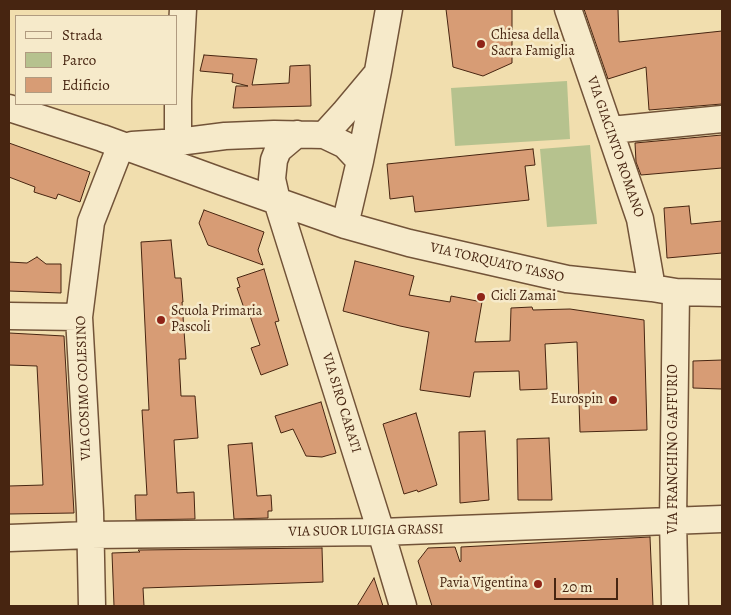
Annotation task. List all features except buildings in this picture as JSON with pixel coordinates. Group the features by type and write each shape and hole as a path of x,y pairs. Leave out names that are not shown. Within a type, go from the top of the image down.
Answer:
{"street":[{"path":"178,142 178,100 183,9"},
{"path":"345,225 360,161 389,9"},
{"name":"VIA GIACINTO ROMANO","path":"568,9 664,290"},
{"path":"360,161 345,145 324,135 378,71"},
{"name":"VIA TORQUATO TASSO","path":"9,108 102,138 345,225 409,243 567,279 664,290 722,293"},
{"path":"610,130 722,119"},
{"path":"277,201 272,179 274,160 278,150 297,134"},
{"name":"VIA TORQUATO TASSO","path":"121,145 178,142 225,136 324,135"},
{"name":"VIA COSIMO COLESINO","path":"92,606 79,317 91,222 121,145"},
{"name":"VIA SIRO CARATI","path":"277,201 403,606"},
{"name":"VIA FRANCHINO GAFFURIO","path":"664,290 675,606"},
{"path":"9,316 79,317"},
{"name":"VIA SUOR LUIGIA GRASSI","path":"9,538 90,535 381,532 722,519"}],"green space":[{"path":"567,81 570,139 455,146 451,88"},
{"path":"590,145 597,224 547,227 540,149"}],"place":[{"name":"Chiesa della Sacra Famiglia","path":"481,44"},
{"name":"Cicli Zamai","path":"481,297"},
{"name":"Scuola Primaria Pascoli","path":"161,320"},
{"name":"Eurospin","path":"613,400"},
{"name":"Pavia Vigentina","path":"538,584"}]}
